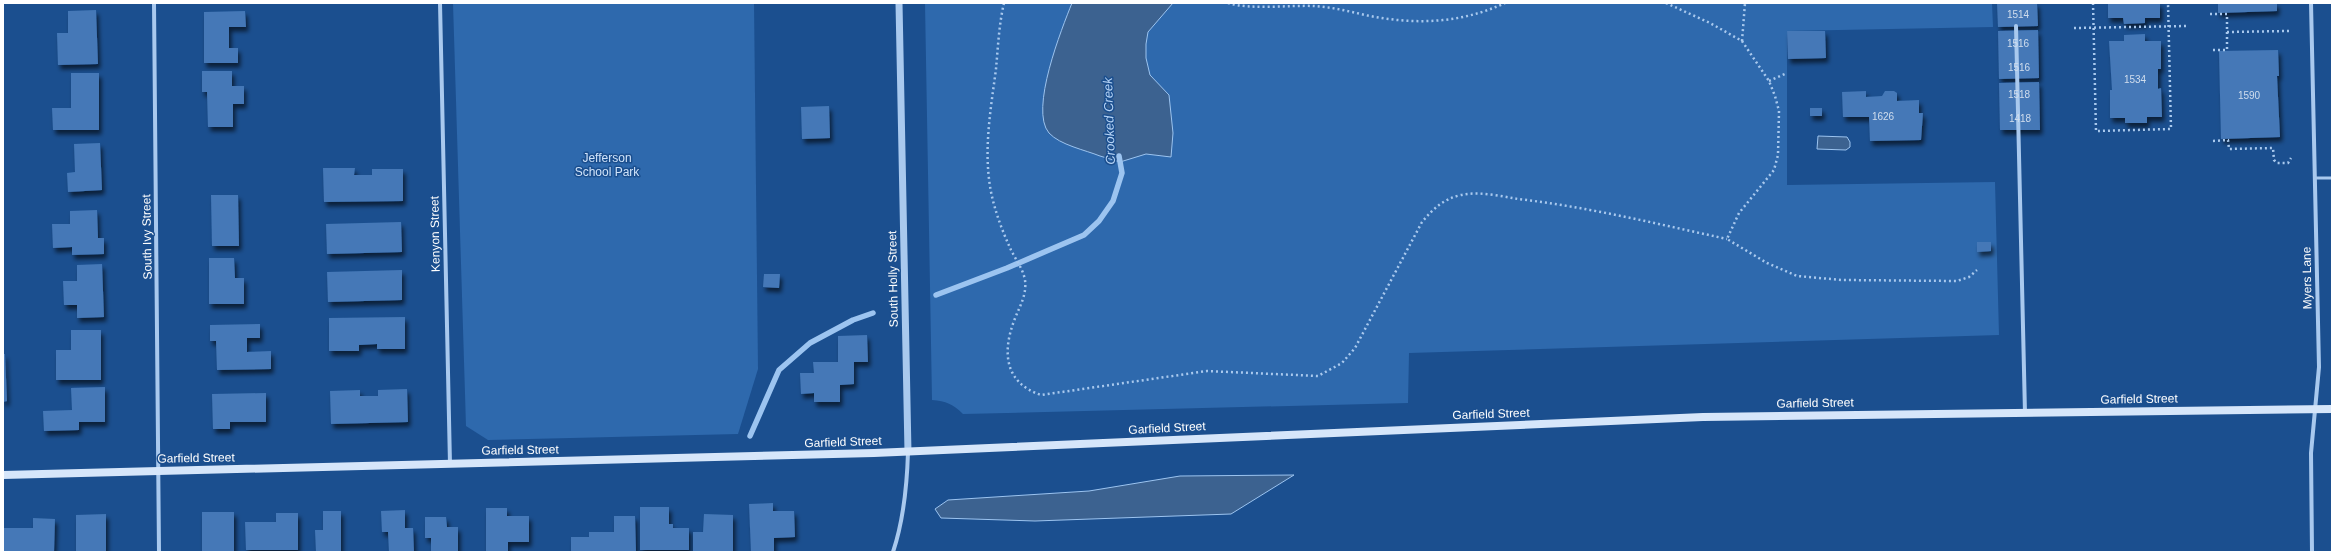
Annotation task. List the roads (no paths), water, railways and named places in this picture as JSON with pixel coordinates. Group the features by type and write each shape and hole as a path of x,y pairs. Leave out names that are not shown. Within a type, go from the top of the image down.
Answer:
{"main road":[{"name":"Garfield Street","path":"3,474 908,452 1703,417 2332,409"}],"street":[{"name":"South Ivy Street","path":"154,3 160,552"},
{"name":"Kenyon Street","path":"440,3 450,464"},
{"name":"South Holly Street","path":"893,552 900,529 907,485 908,452 899,3"},
{"name":"Myers Lane","path":"2311,3 2319,367 2311,453 2312,552"},
{"path":"2016,26 2024,412"}],"lane":[{"path":"2315,178 2332,178"}],"water":[{"path":"1072,3 1173,3 1148,32 1146,44 1146,58 1150,75 1169,95 1173,133 1171,157 1146,154 1120,162 1066,144 1049,133 1044,122 1043,106 1045,88 1055,49"},
{"path":"1818,136 1847,137 1850,142 1850,147 1846,150 1817,149"},
{"path":"1294,475 1231,514 1035,521 941,518 935,509 948,500 1089,491 1180,476"}],"waterway":[{"name":"Crooked Creek","path":"936,295 1007,268 1084,235 1099,221 1113,201 1122,173 1119,156"},
{"path":"750,436 779,370 810,343 853,320 873,313"}],"park label":[{"name":"Jefferson School Park","path":"607,165"}]}
